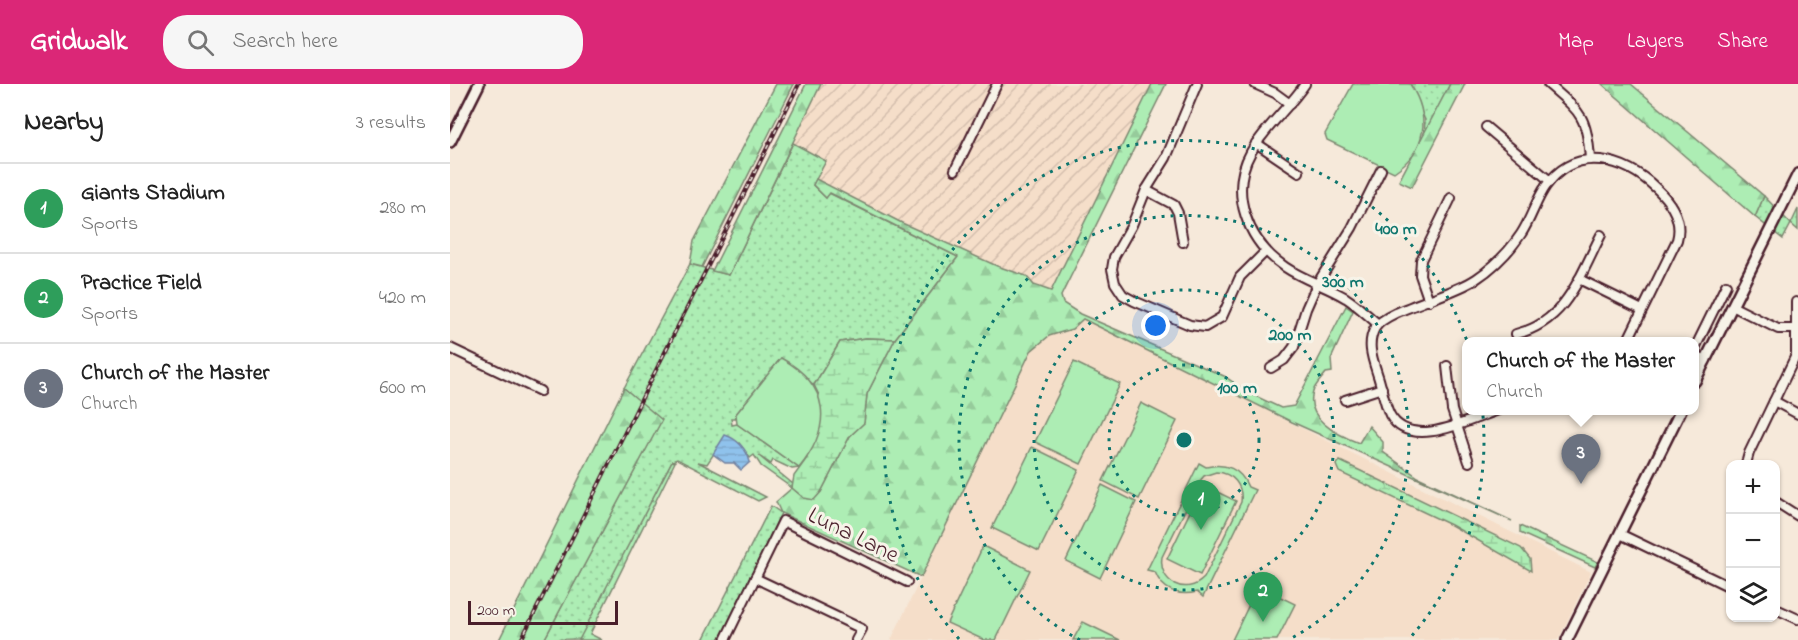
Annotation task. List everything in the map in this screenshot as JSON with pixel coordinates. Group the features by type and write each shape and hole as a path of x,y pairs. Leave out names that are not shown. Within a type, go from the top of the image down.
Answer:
{"main road":[{"path":"450,142 479,84"},
{"path":"1699,373 1798,174"},
{"path":"1567,640 1679,415"}],"street":[{"path":"955,170 997,84"},
{"path":"1255,84 1275,93 1290,104"},
{"path":"1305,84 1256,143 1244,170 1241,197 1249,226 1266,251 1284,267 1346,298 1378,324"},
{"path":"1548,84 1574,107 1584,120 1590,159"},
{"path":"1196,85 1165,159 1146,190 1132,225 1113,262 1113,275 1117,287 1134,301 1190,325 1205,327 1222,317 1238,279 1266,251"},
{"path":"1486,127 1550,181"},
{"path":"1256,143 1299,172"},
{"path":"1485,415 1428,433 1408,431 1398,425 1390,414 1382,388 1370,346 1372,335 1378,324 1389,315 1457,290 1490,268 1514,243 1550,181 1569,166 1590,159 1605,159 1620,163 1651,183 1675,211 1678,221 1678,235 1629,337"},
{"path":"1271,368 1285,359 1295,345 1306,309 1317,284 1352,228 1381,170"},
{"path":"1146,190 1174,206 1178,213 1183,242"},
{"path":"1429,301 1420,275 1421,260 1451,198"},
{"path":"1516,334 1533,328 1553,316 1567,300 1601,235"},
{"path":"1579,279 1642,310"},
{"path":"1699,340 1726,285"},
{"path":"1748,460 1796,355 1796,302"},
{"path":"1732,306 1778,329 1797,329"},
{"path":"450,348 540,392"},
{"path":"1699,357 1706,360"},
{"path":"1447,366 1450,403 1469,462"},
{"path":"1345,400 1382,388"},
{"path":"1774,401 1798,414"},
{"path":"1780,505 1798,516"},
{"name":"Luna Lane","path":"755,578 783,521 907,582"},
{"path":"1620,534 1726,585"},
{"path":"725,640 755,578 862,629 856,640"},
{"path":"1780,611 1798,619"}],"shaded area":[{"path":"821,84 1162,84 1053,303 813,185 825,161 793,143"},
{"path":"1083,319 1591,572 1558,640 891,640 1031,351 1049,336 1072,329"}],"green space":[{"path":"776,84 794,84 702,267 690,264 694,241"},
{"path":"806,84 821,84 729,275 712,271"},
{"path":"1152,84 1166,84 1061,296 1063,303 1080,314 1224,376 1249,393 1281,408 1294,406 1346,306 1353,311 1331,359 1332,372 1326,373 1314,389 1313,409 1317,417 1332,430 1359,443 1369,426 1383,442 1383,452 1418,477 1512,521 1292,422 1083,319 1072,329 1049,336 1031,351 921,577 781,513 776,502 792,488 804,498 821,492 850,436 864,423 867,394 895,339 958,257 830,193 826,198 813,185 816,179 902,223 997,266 1026,276 1034,285 1051,291"},
{"path":"1353,84 1410,84 1417,96 1423,120 1419,143 1405,163 1394,172 1327,140 1325,134"},
{"path":"1409,84 1450,84 1424,135 1425,120"},
{"path":"1450,84 1465,84 1412,187 1399,181"},
{"path":"1602,84 1631,84 1764,196 1755,217"},
{"path":"793,143 826,161 813,185 826,198 829,193 958,257 895,339 866,338 840,342 814,385 781,358 736,414 736,418 731,418 732,425 737,424 799,468 792,469 773,460 771,464 759,456 793,484 792,488 761,466 754,455 750,458 739,443 715,452 707,464 698,462 766,497 758,501 677,459 672,461 581,639 544,640 661,421 624,388 690,264 729,275"},
{"path":"1764,196 1791,224 1783,239 1755,217"},
{"path":"1798,209 1798,230 1791,224"},
{"path":"866,338 895,339 867,394 864,423 850,436 821,492 814,500 804,498 792,488 794,476 807,458 819,395 814,385 840,342"},
{"path":"781,358 809,381 817,394 821,407 821,422 817,437 799,468 737,424 736,414"},
{"path":"1074,362 1120,384 1081,464 1035,442"},
{"path":"624,388 662,420 544,640 499,640"},
{"path":"1141,403 1177,421 1139,499 1103,481"},
{"path":"1032,447 1079,470 1039,551 992,528"},
{"path":"672,461 675,462 590,634 602,640 579,640"},
{"path":"1340,461 1521,548 1530,559 1531,571 1451,525 1339,472 1336,465"},
{"path":"1199,463 1206,467 1220,465 1232,468 1237,471 1248,487 1255,490 1203,597 1197,592 1183,594 1172,591 1166,588 1155,572 1147,570","holes":["1216,472 1236,481 1240,490 1241,502 1204,578 1197,584 1189,586 1175,584 1164,574 1162,557 1199,482 1204,476"]},
{"path":"1102,485 1136,502 1100,578 1066,561"},
{"path":"1203,485 1236,501 1200,575 1167,559"},
{"path":"771,506 781,513 720,640 703,640"},
{"path":"1520,526 1598,562 1595,567 1520,533"},
{"path":"983,546 1030,570 996,640 984,640 947,623"},
{"path":"1258,586 1295,604 1277,640 1232,640"},
{"path":"1083,622 1120,640 1073,640"}],"water":[{"path":"725,435 738,442 747,453 750,462 741,470 734,463 725,463 713,454"}],"railway":[{"path":"521,640 799,84"}],"place":[{"name":"Church of the Master","path":"1581,484"},
{"name":"Giants Stadium","path":"1201,530"},
{"name":"Practice Field","path":"1263,622"}]}
